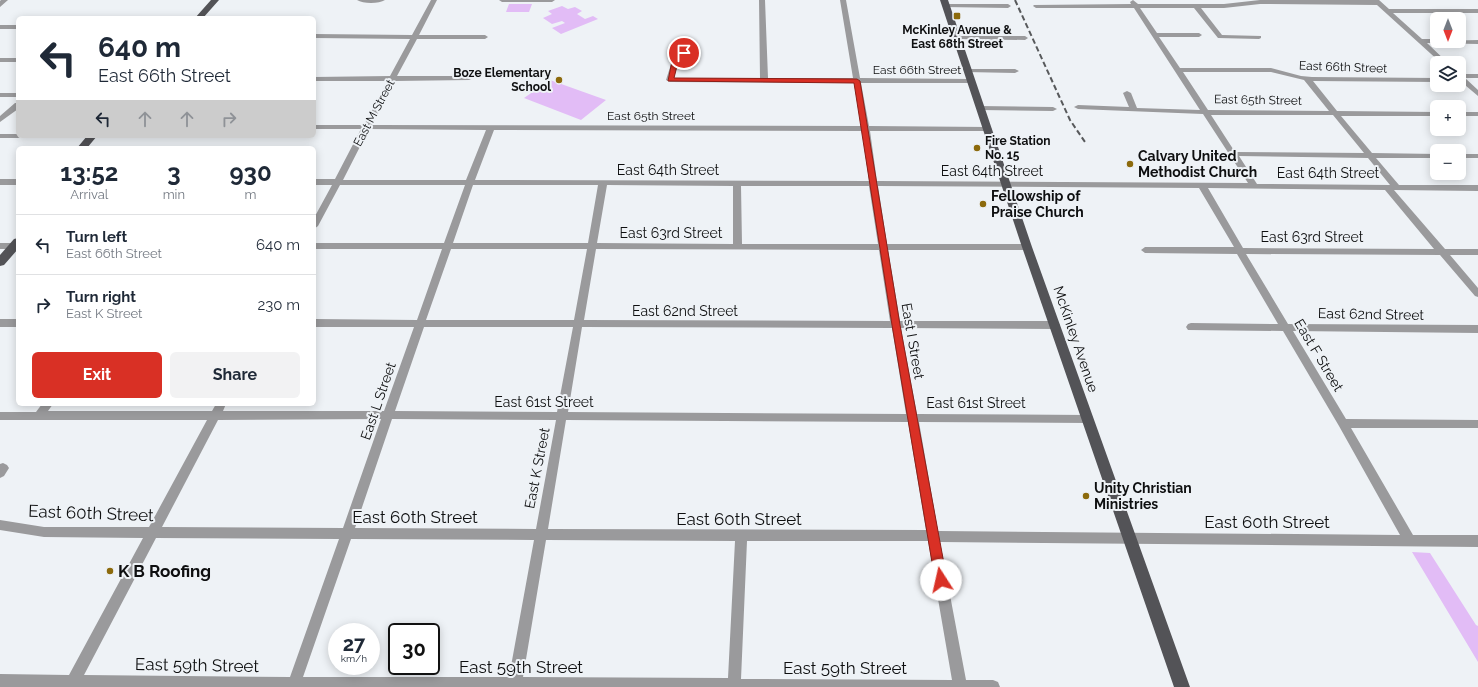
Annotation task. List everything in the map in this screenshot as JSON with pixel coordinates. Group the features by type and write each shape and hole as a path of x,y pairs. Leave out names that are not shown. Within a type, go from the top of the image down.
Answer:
{"main road":[{"path":"201,16 215,0"},
{"name":"McKinley Avenue","path":"945,3 1027,247 1182,687"},
{"path":"84,146 90,138"},
{"path":"0,262 16,246"}],"street":[{"path":"0,5 5,0"},
{"path":"360,0 382,0"},
{"name":"East M Street","path":"316,222 434,0"},
{"path":"502,0 552,0"},
{"path":"762,0 764,80"},
{"name":"East I Street","path":"843,0 896,325 960,687"},
{"path":"1036,6 1133,3 1229,6 1259,1 1376,1 1437,56"},
{"path":"945,3 1008,6"},
{"path":"1133,3 1254,186"},
{"path":"1196,6 1220,37 1259,37"},
{"path":"1387,11 1478,11"},
{"path":"0,27 16,27"},
{"path":"1155,35 1199,35"},
{"path":"316,36 485,37"},
{"path":"957,38 1025,38"},
{"path":"1421,41 1478,42"},
{"name":"East 66th Street","path":"684,53 675,61 670,80 857,81 970,76 1015,71"},
{"path":"0,60 16,60"},
{"name":"East 66th Street","path":"1177,70 1271,70 1307,79 1430,80"},
{"path":"1466,77 1478,76"},
{"path":"316,79 468,78"},
{"path":"1307,79 1370,155 1392,187 1442,252 1478,294"},
{"path":"1466,83 1478,94"},
{"path":"1127,93 1134,110"},
{"path":"0,95 16,95"},
{"path":"0,120 16,107"},
{"name":"East 65th Street","path":"1078,107 1206,112 1430,114"},
{"path":"981,108 1053,109"},
{"path":"1466,114 1478,114"},
{"name":"East 65th Street","path":"316,127 988,129"},
{"name":"East L Street","path":"294,684 476,164 491,128"},
{"path":"0,136 16,136"},
{"path":"1233,154 1430,156"},
{"path":"1466,156 1478,156"},
{"path":"0,182 16,182"},
{"name":"East 64th Street","path":"316,182 1006,184 1478,188"},
{"name":"East K Street","path":"515,686 540,535 603,183"},
{"path":"737,184 738,247"},
{"name":"East F Street","path":"1202,186 1241,250 1285,328 1343,423 1408,540"},
{"path":"0,246 16,245"},
{"name":"East 63rd Street","path":"316,246 592,248 1027,247"},
{"name":"East 63rd Street","path":"1145,250 1478,252"},
{"path":"0,323 16,323"},
{"name":"East 62nd Street","path":"316,324 1055,326"},
{"name":"East 62nd Street","path":"1191,327 1478,329"},
{"path":"39,416 46,406"},
{"path":"72,684 220,406"},
{"name":"East 61st Street","path":"0,416 389,415 562,417 1088,418"},
{"path":"1343,423 1478,424"},
{"name":"East 60th Street","path":"0,525 44,532 933,536 1478,541"},
{"path":"734,686 740,536"},
{"name":"East 59th Street","path":"0,681 72,684 993,687"}],"shaded area":[{"path":"509,4 532,4 529,12 506,12"},
{"path":"562,6 568,9 575,7 582,11 577,14 585,19 593,16 598,19 561,34 552,28 565,23 562,21 552,24 543,18 552,14 548,11"},
{"path":"550,80 606,100 581,120 524,98"},
{"path":"1412,552 1430,553 1478,626 1478,662"}],"railway":[{"path":"1015,0 1070,120 1085,142"}],"place":[{"name":"McKinley Avenue & East 68th Street","path":"957,16"},
{"name":"Boze Elementary School","path":"559,80"},
{"name":"Fire Station No. 15","path":"977,148"},
{"name":"Calvary United Methodist Church","path":"1130,164"},
{"name":"Fellowship of Praise Church","path":"983,204"},
{"name":"Unity Christian Ministries","path":"1086,496"},
{"name":"K B Roofing","path":"110,571"}],"route":[{"path":"684,53 675,61 670,80 857,81 903,368 941,580"}]}
